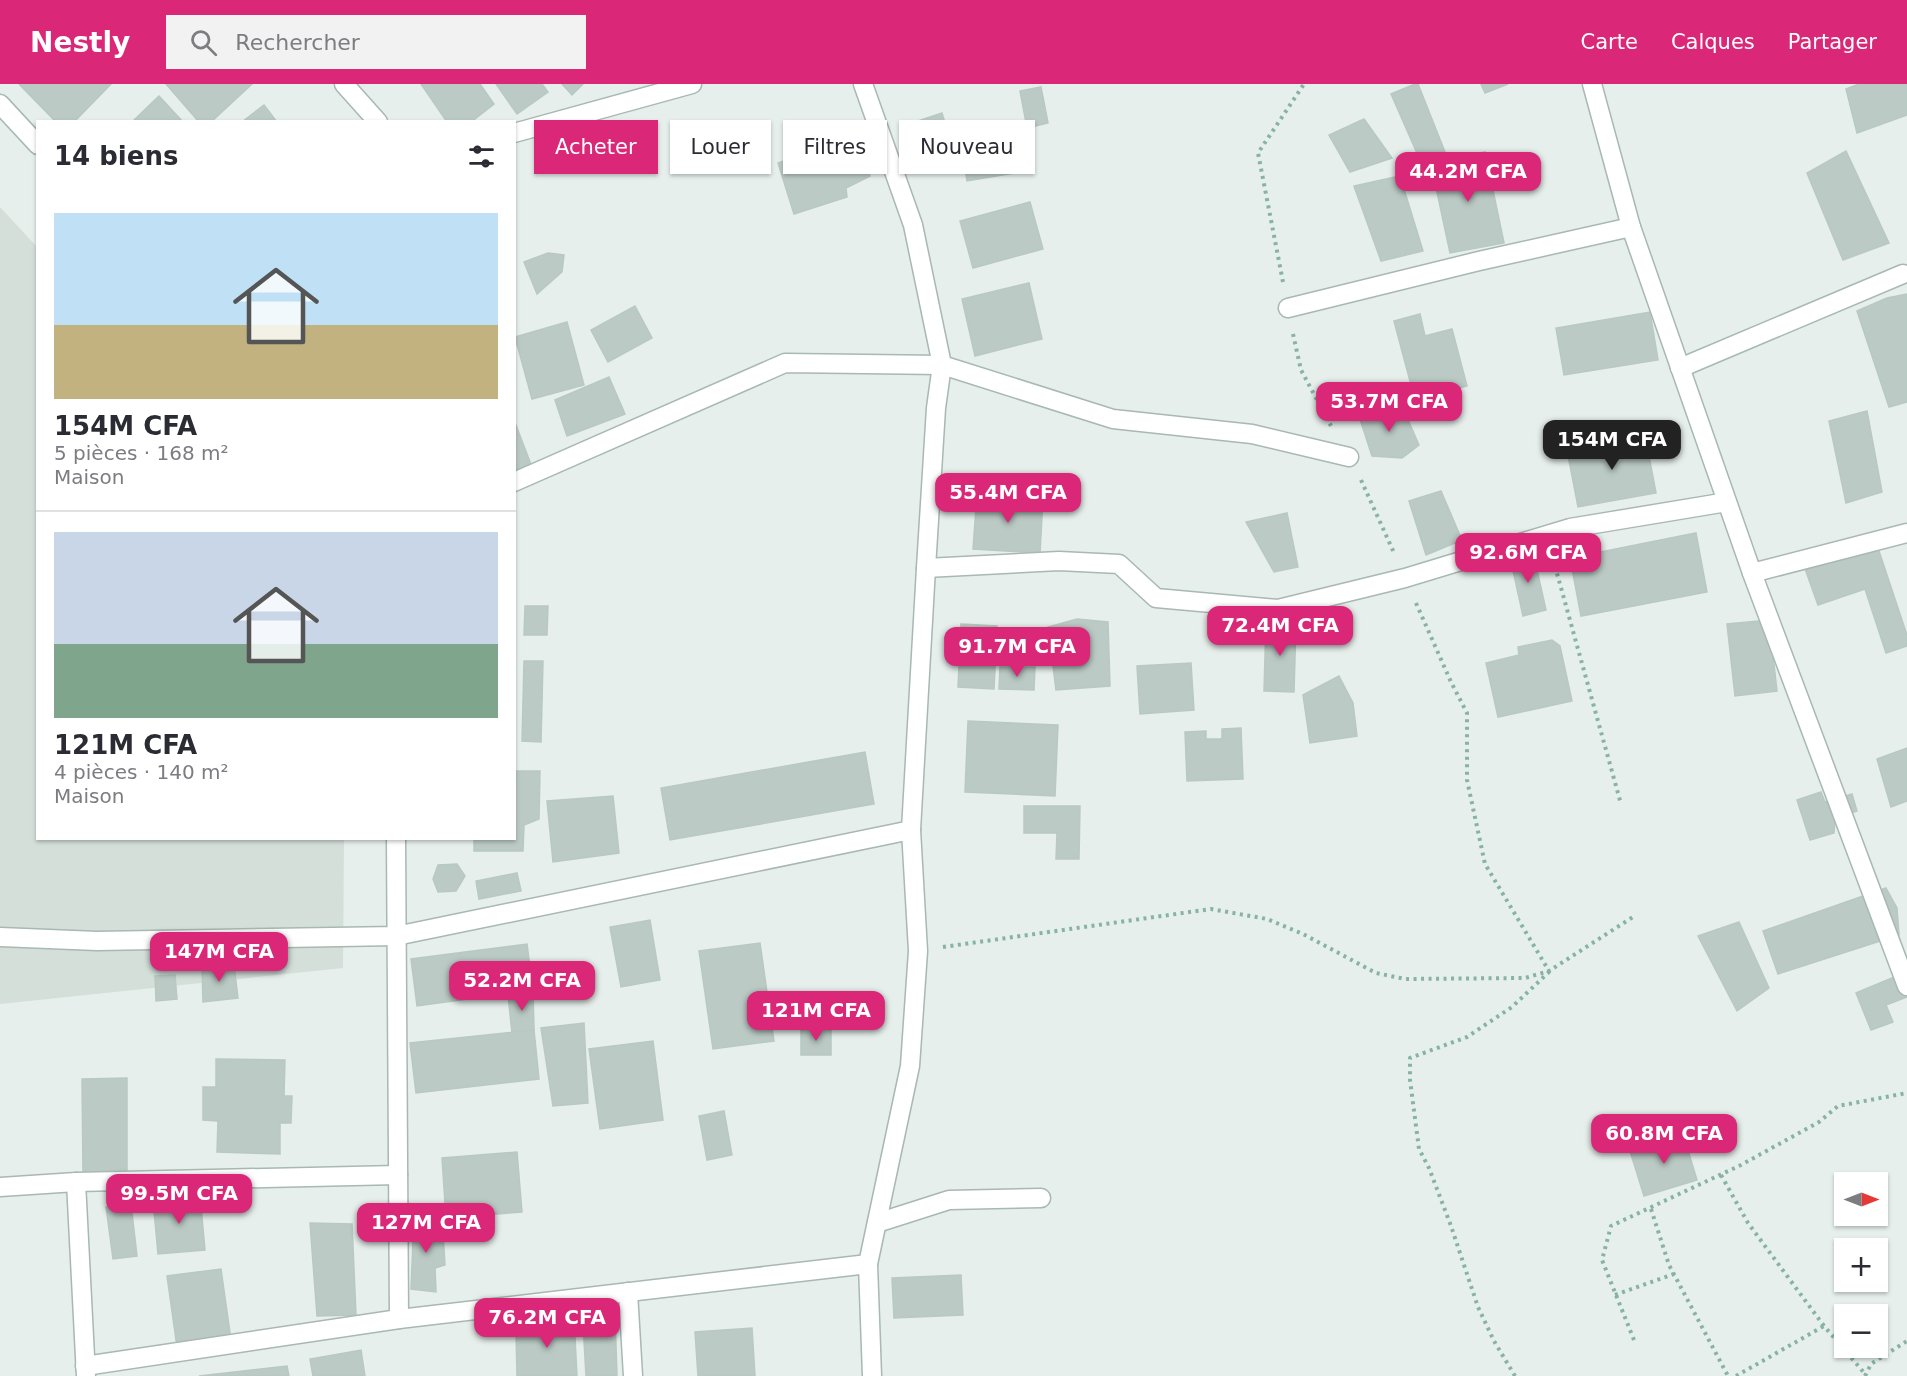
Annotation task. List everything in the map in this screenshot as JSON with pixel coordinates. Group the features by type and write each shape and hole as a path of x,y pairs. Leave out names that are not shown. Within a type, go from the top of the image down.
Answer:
{"street":[{"path":"344,84 376,120"},
{"path":"516,133 692,84"},
{"path":"863,84 914,225 942,365 936,408 911,830 918,951 910,1066 868,1264 872,1376"},
{"path":"1592,84 1631,227 1680,368 1752,573 1902,956 1907,986"},
{"path":"0,104 36,143"},
{"path":"1288,308 1479,261 1631,227"},
{"path":"1680,368 1903,274"},
{"path":"516,481 785,363 942,365 1113,418 1252,434 1349,457"},
{"path":"926,567 1059,561 1119,564 1156,598 1278,609 1405,578 1570,528 1728,502"},
{"path":"1752,573 1907,533"},
{"path":"0,937 97,940 396,936 911,830"},
{"path":"396,840 399,1319"},
{"path":"0,1187 76,1182 398,1175"},
{"path":"76,1182 86,1371 399,1319 868,1264"},
{"path":"876,1223 949,1200 1041,1198"},
{"path":"628,1292 633,1376"}],"path":[{"path":"1304,84 1257,153 1301,370 1367,490 1450,682 1467,713 1467,780 1485,864 1551,970"},
{"path":"1546,535 1621,804"},
{"path":"918,951 1210,909 1267,919 1303,934 1376,973 1405,979 1525,978 1551,970"},
{"path":"1515,1376 1494,1341 1478,1307 1451,1226 1429,1168 1419,1149 1410,1080 1410,1058 1467,1037 1512,1007 1551,970 1636,915"},
{"path":"1634,1340 1602,1260 1611,1226 1721,1175 1819,1122 1838,1106 1907,1093"},
{"path":"1721,1175 1748,1223 1824,1326 1865,1376 1871,1364 1907,1341"},
{"path":"1651,1209 1669,1265 1728,1376"},
{"path":"1615,1295 1674,1274"},
{"path":"1738,1375 1824,1326"}],"shaded area":[{"path":"0,207 36,246 36,840 344,840 343,968 0,1004"}],"building":[{"path":"19,84 111,84 76,120 54,120"},
{"path":"166,84 252,84 213,120 197,120"},
{"path":"421,84 480,84 494,104 474,120 446,120"},
{"path":"496,84 542,84 548,92 517,114"},
{"path":"562,84 583,84 572,95"},
{"path":"1418,84 1445,152 1420,160 1391,94"},
{"path":"1481,84 1508,84 1485,93"},
{"path":"1859,84 1907,84 1907,115 1857,133 1846,89"},
{"path":"1041,87 1048,123 1035,126 1035,120 1025,120 1020,91"},
{"path":"159,96 181,120 134,120"},
{"path":"264,105 275,120 245,120"},
{"path":"942,113 944,120 921,120"},
{"path":"1364,119 1392,158 1350,172 1329,135"},
{"path":"1846,151 1889,243 1843,260 1807,173"},
{"path":"1485,152 1504,243 1450,253 1431,164"},
{"path":"783,161 783,174 869,174 870,176 846,188 847,197 794,214 778,163"},
{"path":"966,174 1009,174 967,181"},
{"path":"1400,176 1423,251 1381,261 1354,186"},
{"path":"1030,202 1043,249 973,268 960,221"},
{"path":"548,253 564,255 562,272 537,294 524,262"},
{"path":"1029,283 1042,339 975,356 962,299"},
{"path":"1907,294 1907,402 1889,407 1857,311 1887,298"},
{"path":"635,306 652,338 608,362 591,330"},
{"path":"1650,312 1658,360 1564,375 1556,328"},
{"path":"1420,314 1425,336 1452,329 1467,386 1415,400 1394,321"},
{"path":"567,322 584,385 532,399 516,337"},
{"path":"609,377 625,414 567,436 555,400"},
{"path":"1401,404 1419,445 1402,458 1372,456 1359,416"},
{"path":"1867,411 1882,492 1846,503 1829,421"},
{"path":"516,425 532,467 516,473"},
{"path":"1645,435 1656,493 1578,507 1567,450"},
{"path":"1441,491 1462,540 1426,555 1409,501"},
{"path":"977,494 1043,498 1040,553 973,549"},
{"path":"1287,513 1298,567 1274,572 1246,522"},
{"path":"1696,533 1707,592 1581,616 1570,558"},
{"path":"1876,542 1907,635 1907,646 1886,653 1865,589 1818,605 1804,566"},
{"path":"1533,552 1546,610 1523,616 1510,557"},
{"path":"525,606 548,606 547,635 524,635"},
{"path":"1077,619 1108,622 1110,686 1056,690 1048,627"},
{"path":"1769,620 1777,691 1735,696 1727,624"},
{"path":"1266,622 1296,622 1294,692 1264,691"},
{"path":"961,624 997,626 994,689 958,687"},
{"path":"1552,640 1560,646 1572,701 1498,717 1486,663 1519,655 1518,647"},
{"path":"524,661 543,661 541,742 522,741"},
{"path":"1191,663 1194,710 1140,714 1137,666"},
{"path":"1000,667 1035,667 1034,690 999,689"},
{"path":"1339,676 1353,703 1357,736 1310,743 1303,695"},
{"path":"968,721 1058,725 1055,796 965,792"},
{"path":"1241,728 1243,779 1187,781 1185,732 1206,731 1206,739 1222,739 1222,729"},
{"path":"1907,748 1907,801 1891,807 1877,759"},
{"path":"865,752 874,804 670,840 661,788"},
{"path":"516,771 540,771 539,819 524,825 523,851 474,851 474,840 516,840"},
{"path":"1821,792 1825,802 1852,794 1857,811 1835,818 1834,833 1810,840 1797,800"},
{"path":"613,796 619,853 553,862 547,801"},
{"path":"1024,806 1080,806 1079,859 1056,859 1057,833 1024,833"},
{"path":"457,864 465,876 456,891 438,892 433,879 438,865"},
{"path":"517,873 521,891 479,899 476,881"},
{"path":"1886,888 1897,908 1899,935 1778,974 1763,931"},
{"path":"650,920 660,980 621,987 610,927"},
{"path":"1739,922 1769,988 1737,1011 1698,936"},
{"path":"760,943 774,1041 713,1049 699,951"},
{"path":"527,944 533,990 417,1006 411,959"},
{"path":"202,965 234,965 238,998 203,1002"},
{"path":"1906,972 1907,997 1886,1005 1893,1022 1871,1030 1856,993"},
{"path":"175,975 177,999 156,1001 155,976"},
{"path":"533,990 534,1030 512,1033 508,995"},
{"path":"584,1023 588,1103 553,1106 541,1028"},
{"path":"534,1030 539,1079 416,1093 410,1043"},
{"path":"801,1030 831,1030 831,1055 801,1055"},
{"path":"653,1041 663,1120 600,1129 589,1049"},
{"path":"216,1059 285,1060 284,1096 292,1096 291,1123 280,1123 280,1154 217,1152 218,1121 203,1120 203,1087 216,1087"},
{"path":"127,1078 127,1174 83,1174 82,1079"},
{"path":"724,1111 732,1155 707,1160 699,1116"},
{"path":"1683,1134 1697,1180 1644,1196 1630,1151"},
{"path":"517,1152 522,1212 446,1218 442,1158"},
{"path":"200,1196 205,1250 158,1254 153,1200"},
{"path":"131,1204 137,1256 113,1259 106,1207"},
{"path":"434,1214 435,1234 443,1234 445,1265 435,1268 436,1292 411,1289 414,1217"},
{"path":"310,1223 352,1224 356,1315 317,1316"},
{"path":"221,1269 231,1340 177,1347 167,1276"},
{"path":"961,1275 963,1315 894,1318 892,1278"},
{"path":"615,1316 617,1376 586,1376 583,1323"},
{"path":"574,1319 577,1376 517,1376 516,1332 539,1321"},
{"path":"752,1328 755,1376 698,1376 695,1332"},
{"path":"361,1350 365,1376 313,1376 310,1359"},
{"path":"287,1366 289,1376 199,1376"}]}
